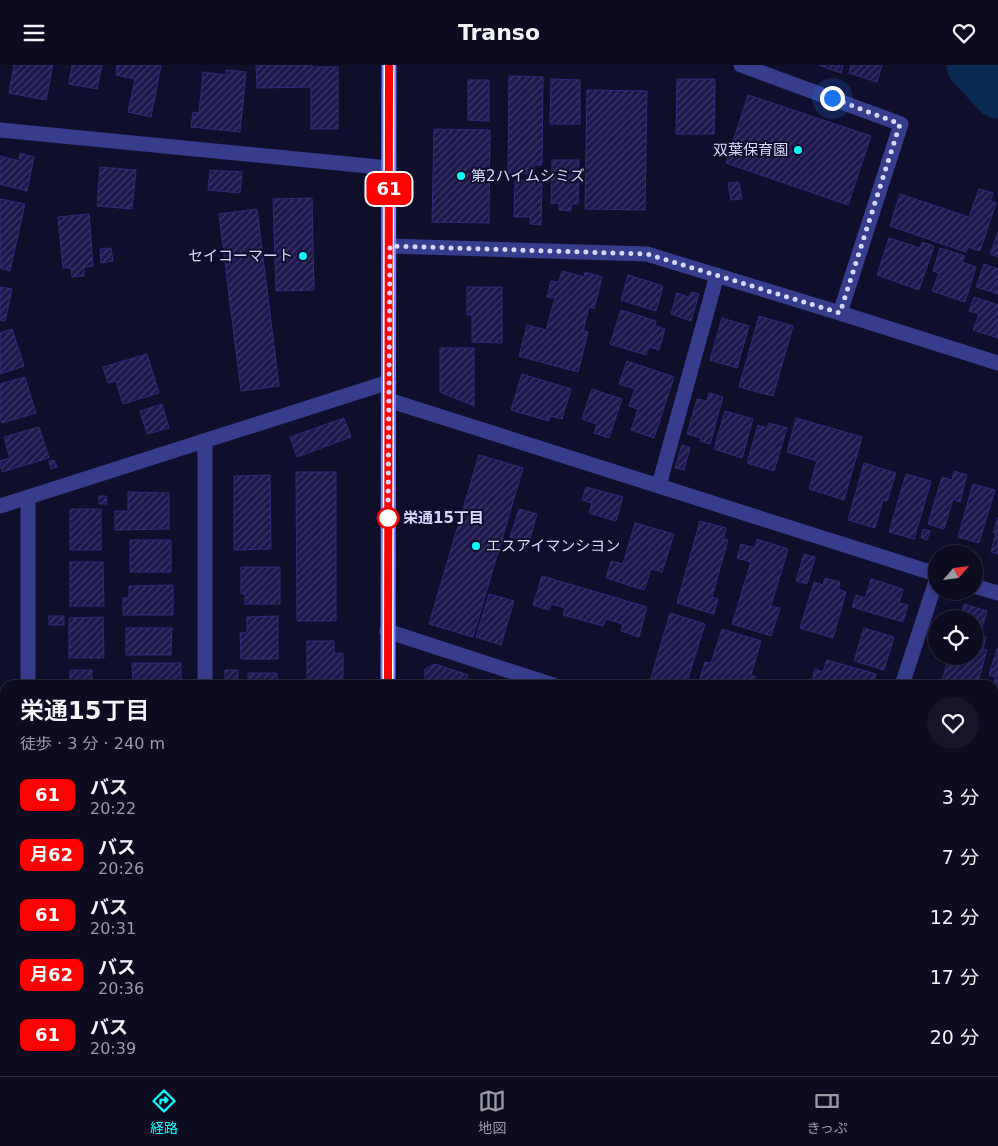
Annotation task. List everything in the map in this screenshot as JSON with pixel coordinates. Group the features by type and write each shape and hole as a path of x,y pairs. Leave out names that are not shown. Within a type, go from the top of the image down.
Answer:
{"street":[{"path":"388,680 389,65"},
{"path":"741,65 900,124 840,313"},
{"path":"0,131 389,168"},
{"path":"390,246 647,254 998,363"},
{"path":"659,485 717,275"},
{"path":"0,506 389,382"},
{"path":"388,400 928,571"},
{"path":"205,441 205,680"},
{"path":"28,497 28,680"},
{"path":"983,589 998,593"},
{"path":"904,680 930,600"},
{"path":"387,631 538,680"}],"building":[{"path":"14,65 53,65 46,100 9,93"},
{"path":"72,65 102,65 97,89 69,84"},
{"path":"117,65 161,65 151,117 128,112 135,79 116,75"},
{"path":"256,65 338,67 338,129 311,129 311,87 257,88"},
{"path":"818,65 843,65 841,73"},
{"path":"851,65 882,65 877,82 849,73"},
{"path":"226,70 246,72 240,132 191,127 193,112 199,113 203,72 226,75"},
{"path":"509,76 543,77 542,165 534,165 534,174 508,173"},
{"path":"551,79 580,80 580,124 550,124"},
{"path":"677,79 715,79 714,134 676,134"},
{"path":"468,80 489,80 489,121 468,120"},
{"path":"587,90 647,91 645,210 585,209"},
{"name":"双葉保育園","path":"748,95 871,136 848,205 726,163"},
{"name":"第2ハイムシミズ","path":"434,129 490,130 489,223 432,222"},
{"path":"20,153 34,157 27,191 0,184 0,156 19,161"},
{"path":"552,160 579,160 578,204 571,204 571,211 559,210 559,203 551,204"},
{"path":"100,167 136,170 132,209 97,206"},
{"path":"210,170 242,172 240,193 208,190"},
{"path":"515,180 542,181 541,225 530,224 530,217 514,217"},
{"path":"739,182 742,199 731,200 728,183"},
{"path":"979,189 993,193 990,201 996,203 980,251 968,247 966,252 890,226 900,194 969,217"},
{"path":"312,198 314,290 276,291 273,199"},
{"path":"0,199 25,204 10,271 0,268"},
{"path":"257,209 279,386 241,391 219,214"},
{"path":"89,214 93,266 84,267 84,276 72,277 71,268 63,268 58,217"},
{"path":"998,232 998,257 990,254"},
{"path":"889,238 920,248 922,242 934,246 919,290 877,275"},
{"path":"111,248 113,261 101,263 100,249"},
{"path":"940,248 965,256 962,262 976,267 965,302 932,291 939,273 933,271"},
{"path":"984,264 998,269 998,294 976,287"},
{"path":"562,271 584,277 585,272 602,277 594,309 589,307 583,331 588,332 578,372 519,356 527,325 546,330 555,298 547,297 551,281 559,282"},
{"path":"628,275 663,286 656,311 621,300"},
{"path":"0,287 12,289 5,321 0,320"},
{"path":"467,287 502,287 502,343 472,342 472,315 467,315"},
{"path":"691,292 699,294 691,321 671,314 677,293 689,297"},
{"path":"974,297 998,305 998,338 973,330 979,314 969,311"},
{"path":"621,310 656,321 655,326 665,329 659,350 649,347 646,355 610,344"},
{"path":"759,316 793,326 773,396 739,387"},
{"path":"722,318 749,326 737,368 710,360"},
{"path":"12,329 24,366 0,374 0,333"},
{"path":"440,348 474,348 474,406 440,392"},
{"path":"147,354 159,393 123,404 116,381 108,383 103,367"},
{"path":"627,361 674,377 654,438 631,430 638,409 629,406 635,389 619,384"},
{"path":"522,374 571,389 562,419 550,416 549,421 511,410"},
{"path":"25,377 36,413 2,423 0,418 0,384"},
{"path":"592,389 622,399 609,438 594,433 597,424 582,419"},
{"path":"709,393 723,397 710,444 700,441 701,438 687,434 697,399 707,401"},
{"path":"162,404 169,428 147,434 140,411"},
{"path":"725,411 753,419 742,458 714,449"},
{"path":"344,418 351,437 297,457 290,437"},
{"path":"796,418 862,437 844,500 809,489 817,461 787,452"},
{"path":"769,423 787,428 774,471 747,463 758,425 767,428"},
{"path":"39,427 49,458 2,472 0,461 10,458 4,437"},
{"path":"682,445 690,448 684,470 675,468"},
{"name":"エスアイマンシヨン","path":"479,455 523,468 473,637 429,624"},
{"path":"54,460 57,467 51,469 49,461"},
{"path":"864,463 896,473 887,501 883,500 875,528 848,520"},
{"path":"954,471 967,475 960,502 953,499 944,529 928,524 942,477 952,480"},
{"path":"296,472 336,472 336,621 297,621"},
{"path":"906,474 931,481 914,539 889,532"},
{"path":"270,475 271,549 234,550 234,476"},
{"path":"973,484 995,490 979,543 958,537"},
{"path":"586,487 623,497 616,521 589,513 592,503 582,500"},
{"path":"128,492 169,493 169,529 115,530 115,511 128,511"},
{"path":"99,496 106,496 107,504 99,504"},
{"path":"70,509 101,509 101,550 70,550"},
{"path":"519,509 537,514 529,542 510,537"},
{"path":"998,517 998,554 991,552 996,533 993,533"},
{"path":"700,521 726,528 723,539 728,540 712,597 718,599 714,614 677,603"},
{"path":"635,523 674,534 662,572 651,569 644,590 606,578 611,561 623,564"},
{"path":"923,529 930,531 927,540 921,538"},
{"path":"757,539 788,549 771,606 780,608 771,636 732,624 751,562 737,558 741,544 755,548"},
{"path":"130,540 171,540 171,572 130,572"},
{"path":"804,554 815,557 807,584 796,581"},
{"path":"70,562 103,562 104,606 70,606"},
{"path":"241,567 280,567 280,604 245,604 245,594 241,594"},
{"path":"542,576 647,607 639,637 621,631 623,624 606,619 603,626 563,615 565,608 551,604 549,610 533,605"},
{"path":"825,578 840,582 838,589 846,592 833,638 800,628 814,582 823,585"},
{"path":"871,579 903,589 899,603 908,605 903,622 852,607 856,595 865,598"},
{"path":"173,585 173,615 123,615 123,598 129,598 129,586"},
{"path":"489,594 514,601 501,645 476,637"},
{"path":"964,604 987,611 983,625 983,610 962,610"},
{"path":"670,613 705,624 688,680 650,680"},
{"path":"49,616 64,616 64,625 49,625"},
{"path":"278,616 278,659 241,659 240,633 247,632 247,617"},
{"path":"103,617 104,658 69,658 69,618"},
{"path":"126,628 172,628 171,655 126,655"},
{"path":"864,628 894,637 884,670 854,661"},
{"path":"722,629 761,641 751,675 756,677 755,680 700,680 705,662 711,663"},
{"path":"983,636 986,637 983,649"},
{"path":"307,641 334,641 334,653 343,653 343,680 307,680"},
{"path":"983,649 987,650 983,664"},
{"path":"998,649 998,680 995,680 995,677 989,675"},
{"path":"827,660 876,674 874,680 812,680 815,669 823,672"},
{"path":"132,663 181,663 181,680 133,680"},
{"path":"435,664 468,675 466,680 425,680 425,669"},
{"path":"947,665 983,665 978,680 942,680"},
{"path":"70,670 92,670 92,680 70,680"},
{"path":"225,670 238,670 238,680 225,680"},
{"path":"248,673 277,673 277,680 248,680"}],"waterway":[{"path":"972,65 998,93"}],"bus line":[{"name":"61","path":"388,680 389,65"}],"place":[{"name":"双葉保育園","path":"798,150"},
{"name":"第2ハイムシミズ","path":"461,176"},
{"name":"セイコーマート","path":"303,256"},
{"name":"栄通15丁目","path":"388,518"},
{"name":"エスアイマンシヨン","path":"476,546"}],"route":[{"path":"388,518 390,246 647,254 840,313 900,124 832,98"}]}
